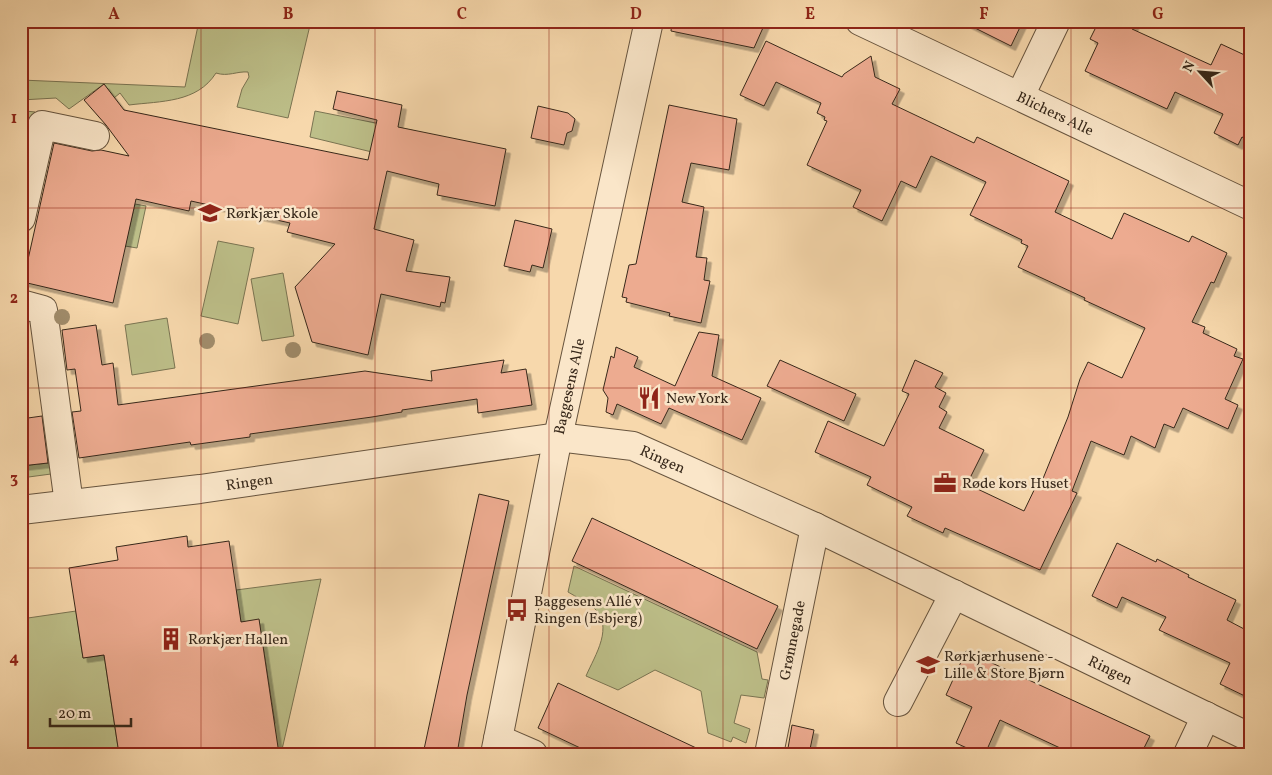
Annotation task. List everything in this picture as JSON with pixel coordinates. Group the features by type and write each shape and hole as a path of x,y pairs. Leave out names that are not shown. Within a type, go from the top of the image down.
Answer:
{"street":[{"name":"Baggesens Alle","path":"497,746 558,437 649,21"},
{"name":"Blichers Alle","path":"860,21 1251,206"},
{"path":"1020,96 1056,21"},
{"path":"21,218 42,125 96,136"},
{"path":"21,304 43,310 69,504"},
{"name":"Ringen","path":"21,510 200,489 558,437 633,446 815,527 1251,738"},
{"name":"Grønnegade","path":"769,754 815,527"},
{"path":"898,702 954,594"},
{"path":"1188,754 1206,716"},
{"path":"497,746 533,754"}],"green space":[{"path":"199,21 311,21 288,118 237,107 242,89 249,77 248,72 216,73 208,83 189,95 153,103 129,105 120,93 114,98 104,84 69,109 56,98 21,100 21,80 185,87"},
{"path":"26,111 35,112 24,164 21,164 21,123"},
{"path":"315,111 416,131 409,161 310,137"},
{"path":"135,204 146,206 137,248 125,246"},
{"path":"218,241 254,248 238,324 201,316"},
{"path":"283,273 294,336 262,341 251,279"},
{"path":"167,318 175,368 132,375 125,325"},
{"path":"49,463 51,474 21,478 21,466"},
{"path":"574,566 757,652 762,679 768,680 764,698 741,695 734,723 750,729 746,743 733,737 731,742 708,733 701,691 655,670 618,690 586,676 598,650 603,632 599,615 593,607 568,592"},
{"path":"321,579 281,754 256,754 275,723 259,620 241,622 236,590"},
{"path":"76,611 83,658 104,655 119,754 21,754 21,619"}],"building":[{"path":"672,21 766,21 754,48 671,31"},
{"path":"961,21 1023,21 1011,46"},
{"path":"1099,21 1136,21 1132,29 1211,65 1221,44 1251,58 1251,141 1242,137 1238,145 1214,133 1223,114 1175,92 1167,109 1085,71 1098,43 1090,39"},
{"path":"766,41 842,77 871,56 875,77 900,89 892,104 974,143 977,137 1069,181 1055,212 1112,239 1124,213 1189,242 1192,236 1227,253 1214,283 1211,282 1192,322 1205,327 1203,333 1237,349 1234,356 1243,359 1225,399 1238,405 1228,429 1183,408 1174,428 1164,424 1155,448 1131,436 1124,455 1091,441 1072,491 1077,493 1040,570 945,528 943,533 907,516 912,507 867,485 871,477 815,452 828,421 884,446 909,394 902,391 915,360 943,373 935,387 946,393 939,407 947,412 939,428 984,450 967,484 1024,511 1037,484 1040,486 1088,362 1122,378 1145,328 1018,267 1028,246 1021,243 1022,240 970,215 986,182 931,156 916,188 901,181 882,221 853,207 861,190 807,165 827,121 824,120 825,117 817,113 821,103 776,82 764,106 740,95"},
{"path":"104,84 124,110 368,160 377,120 333,109 337,91 402,105 398,127 506,149 495,206 437,195 439,184 387,171 374,229 414,240 406,271 450,277 445,303 441,302 440,307 381,294 368,355 312,342 295,287 335,244 287,232 290,223 191,201 189,211 136,199 113,303 23,282 54,143 129,156 84,100"},
{"path":"669,105 737,119 729,170 691,163 682,202 704,207 696,257 707,258 704,280 710,281 701,323 669,316 670,313 626,302 627,298 622,297 629,265 636,264"},
{"path":"538,106 568,113 575,119 572,131 567,133 564,145 531,138"},
{"path":"515,220 552,229 543,268 532,265 530,272 504,266"},
{"path":"96,325 102,365 113,363 118,405 365,371 432,381 431,371 504,360 501,373 526,369 532,405 478,413 477,399 402,410 402,412 372,417 250,434 250,437 191,445 190,442 79,458 72,412 81,411 75,369 67,370 62,330"},
{"path":"699,332 719,335 712,376 761,398 742,440 669,408 661,424 617,404 613,415 606,412 608,398 603,390 611,356 614,358 616,347 638,357 634,367 675,386"},
{"path":"780,360 856,394 844,421 767,386"},
{"path":"42,416 48,463 21,466 21,419"},
{"path":"479,494 509,501 467,695 457,754 423,754"},
{"path":"592,518 778,606 757,649 572,561"},
{"name":"Rørkjær Hallen","path":"187,536 188,547 229,541 241,622 259,619 279,754 119,754 104,655 83,658 69,568 118,560 116,547"},
{"path":"1117,543 1156,562 1157,559 1189,575 1188,577 1236,600 1227,620 1246,630 1251,620 1251,699 1220,684 1230,663 1159,630 1166,617 1122,597 1117,608 1092,596"},
{"path":"966,651 1150,736 1141,754 1073,754 1000,720 985,754 980,754 956,743 972,707 946,695"},
{"path":"558,683 709,754 593,754 538,728"},
{"path":"792,725 814,730 809,754 787,754"}],"place":[{"name":"Rørkjær Skole","path":"210,213"},
{"name":"New York","path":"649,398"},
{"name":"Røde kors Huset","path":"945,483"},
{"name":"Baggesens Allé v Ringen (Esbjerg)","path":"517,610"},
{"name":"Rørkjær Hallen","path":"171,639"},
{"name":"Rørkjærhusene - Lille & Store Bjørn","path":"928,665"}]}
